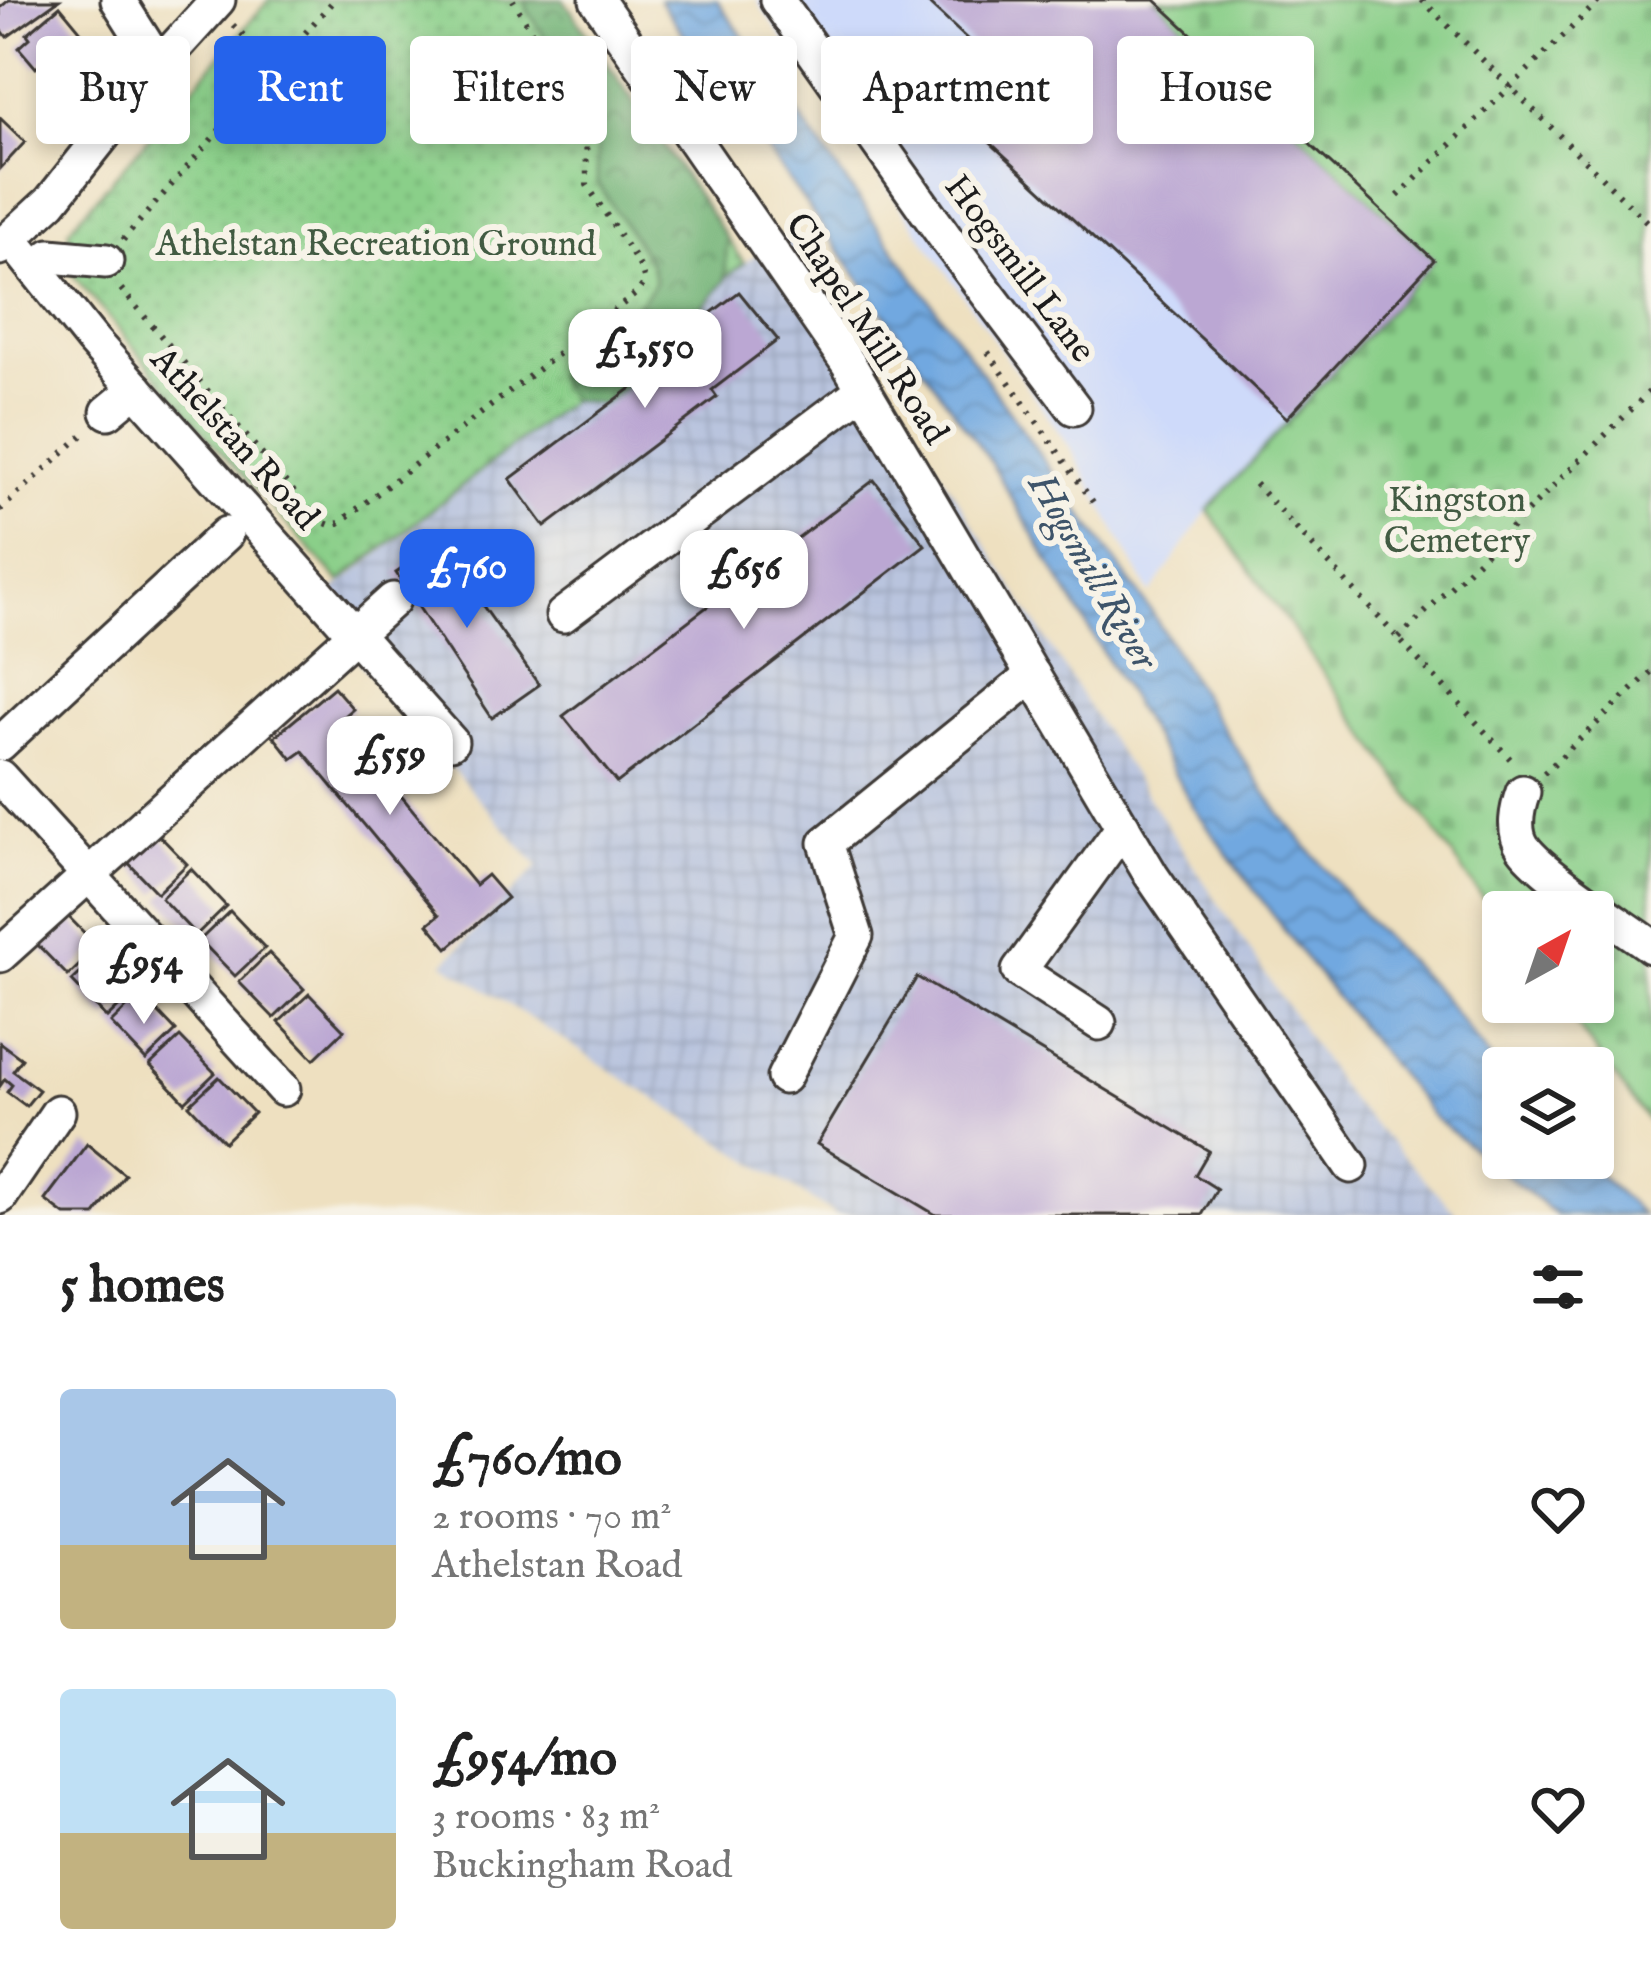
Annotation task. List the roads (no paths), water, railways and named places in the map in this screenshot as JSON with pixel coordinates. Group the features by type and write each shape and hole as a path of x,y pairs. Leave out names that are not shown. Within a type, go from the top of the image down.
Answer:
{"street":[{"path":"118,0 141,36"},
{"name":"Chapel Mill Road","path":"597,0 863,390 1151,875 1351,1166"},
{"name":"Hogsmill Lane","path":"777,0 947,240 1074,408"},
{"path":"185,36 215,3"},
{"path":"6,243 52,201 97,144"},
{"name":"Athelstan Road","path":"6,243 36,269 136,389 451,742"},
{"path":"36,269 50,256 106,261"},
{"path":"108,412 136,389"},
{"path":"562,615 863,390"},
{"path":"0,744 226,534"},
{"path":"0,955 393,601"},
{"path":"784,1077 856,936 826,844 1033,675"},
{"path":"0,777 283,1090"},
{"path":"1521,780 1516,814 1521,845 1651,946"},
{"path":"1099,1023 1019,971 1123,826"},
{"path":"0,1197 10,1159 58,1112"}],"water":[{"path":"659,0 717,0 743,36 685,36"},
{"name":"Hogsmill River","path":"797,113 1151,611 1281,815 1369,922 1441,995 1482,1049 1482,1156 1433,1117 1314,970 1198,814 990,461 762,144 797,144"},
{"path":"1511,1179 1604,1179 1643,1215 1556,1215"}],"park label":[{"name":"Athelstan Recreation Ground","path":"376,245"},
{"name":"Kingston Cemetery","path":"1457,522"}]}
